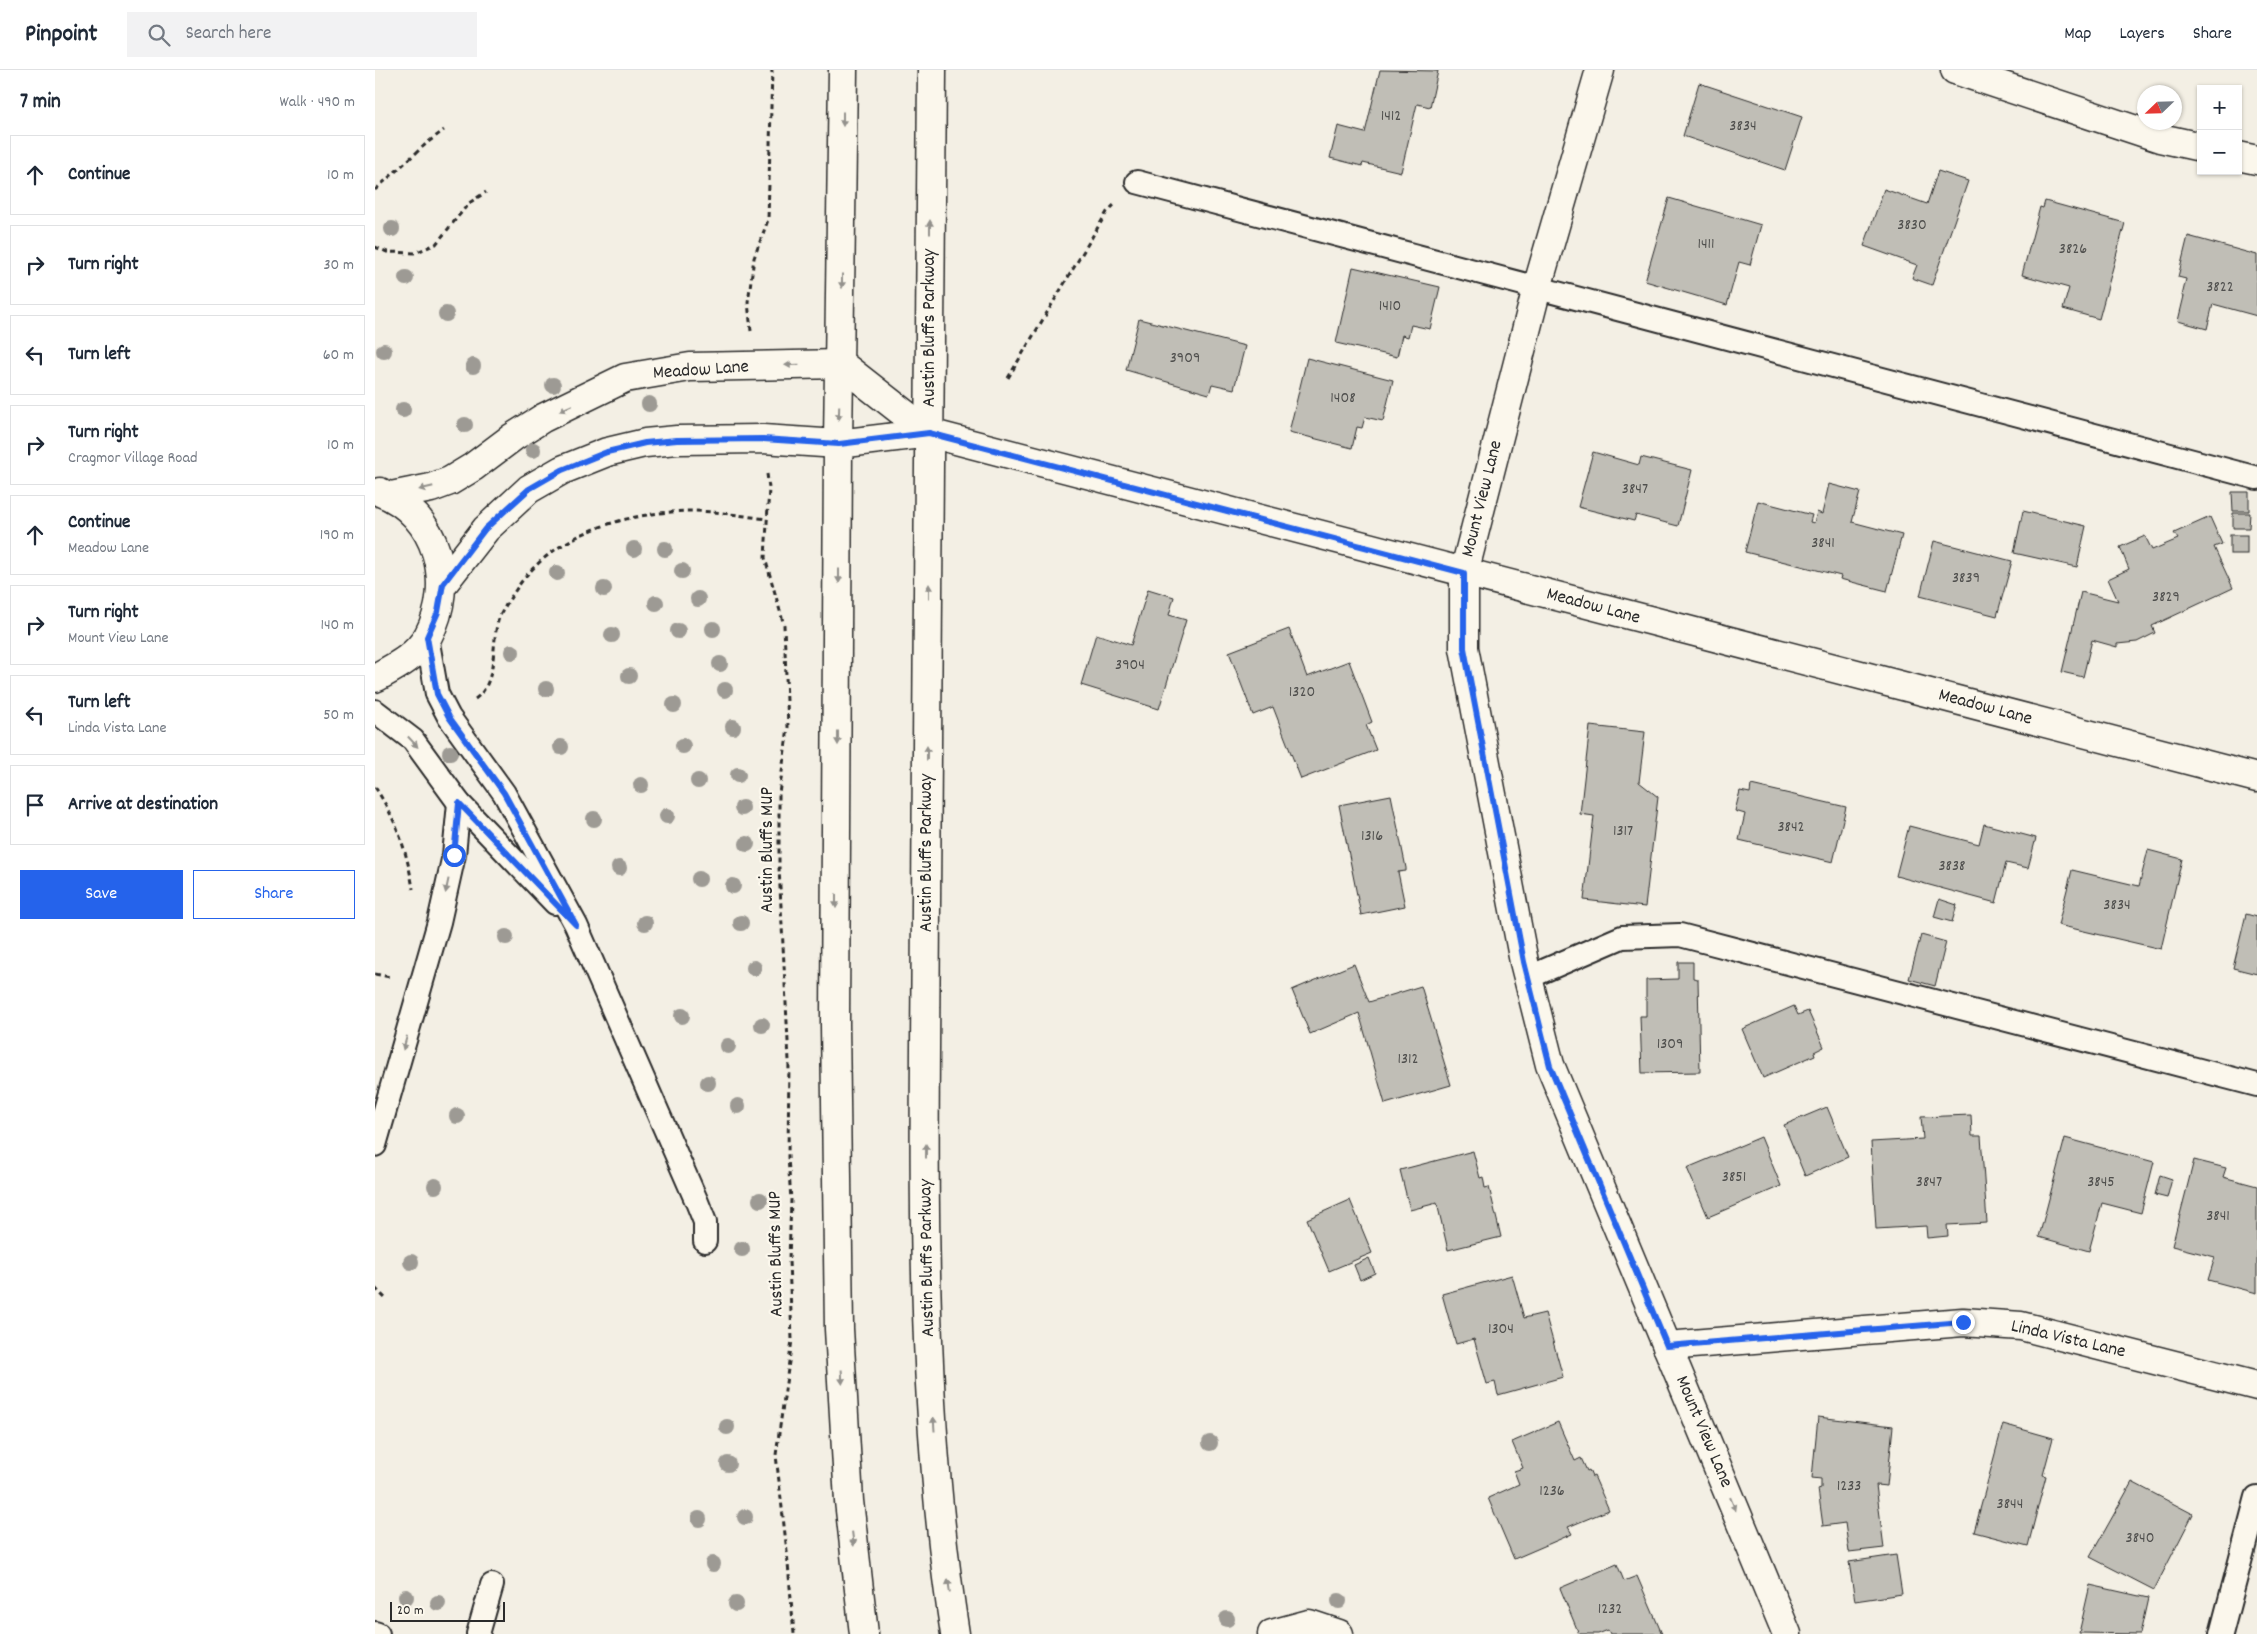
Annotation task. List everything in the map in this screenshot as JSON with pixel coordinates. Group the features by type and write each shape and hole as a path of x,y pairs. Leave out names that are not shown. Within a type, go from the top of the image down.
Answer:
{"street":[{"path":"843,70 835,1024 839,1329 849,1501 864,1634"},
{"name":"Austin Bluffs Parkway","path":"932,70 926,1304 940,1512 955,1634"},
{"name":"Mount View Lane","path":"1600,70 1537,288 1464,573 1464,648 1527,978 1550,1066 1787,1634"},
{"path":"1955,70 2160,138 2197,146"},
{"path":"2242,157 2257,160"},
{"name":"Meadow Lane","path":"383,493 431,488 450,481 543,418 625,378 690,367 841,364 929,433"},
{"name":"Meadow Lane","path":"443,584 485,529 529,489 562,470 607,452 645,443 677,440 763,439 839,444 929,433 2257,778"},
{"path":"375,678 404,663 427,637 438,612 443,584 439,558 428,533 412,512 383,493"},
{"name":"Linda Vista Lane","path":"1667,1346 1963,1322 2021,1326 2257,1386"},
{"path":"1272,1634 1309,1624 1339,1634"}],"lane":[{"path":"1137,182 2257,478"},
{"path":"427,637 437,694 441,702 449,717 504,793 576,925 697,1202 705,1222 705,1241"},
{"path":"375,711 413,740 459,803 576,925"},
{"path":"375,1145 439,922 454,855 459,803"},
{"path":"1527,978 1622,938 1641,935 1681,935 2257,1084"},
{"path":"2221,1634 2257,1496"},
{"path":"478,1634 492,1585"}],"path":[{"path":"756,366 748,302 754,258 768,220 771,70"},
{"path":"375,190 444,130"},
{"path":"1008,378 1107,212 1137,182"},
{"path":"375,247 387,252 415,253 436,244 469,203 485,192"},
{"name":"Austin Bluffs MUP","path":"763,439 769,488 765,558 784,625 788,727 779,794 779,868 789,1061 788,1157 791,1200 789,1260 792,1340 775,1455 787,1552 794,1634"},
{"path":"468,704 479,696 489,682 498,620 512,595 527,573 544,557 565,543 593,529 652,515 691,511 767,519"},
{"path":"375,787 398,829 408,858 413,893"},
{"path":"375,974 395,978"},
{"path":"375,1288 386,1299"}],"building":[{"path":"1380,70 1438,71 1430,107 1417,104 1401,172 1363,163 1362,166 1330,158 1338,126 1365,133"},
{"path":"1699,83 1802,117 1785,170 1683,136"},
{"path":"1938,171 1968,181 1932,285 1912,278 1917,265 1864,246 1884,189 1927,204"},
{"path":"1669,198 1761,225 1750,265 1739,262 1727,305 1645,281"},
{"path":"2045,201 2125,223 2099,319 2063,309 2069,288 2022,275 2040,207 2043,208"},
{"path":"2188,236 2257,255 2257,316 2213,304 2207,329 2178,321 2186,279 2178,277"},
{"path":"1353,267 1440,287 1430,329 1411,325 1408,337 1402,335 1397,357 1336,343"},
{"path":"1139,319 1245,346 1234,389 1212,384 1209,394 1126,370"},
{"path":"1307,358 1393,380 1383,421 1365,417 1362,428 1357,427 1352,448 1289,432"},
{"path":"1593,452 1639,465 1641,457 1692,470 1678,526 1636,515 1634,521 1578,507"},
{"path":"1829,484 1860,492 1852,522 1902,535 1887,591 1840,579 1841,576 1745,552 1758,501 1812,515 1810,522 1814,523 1817,512 1822,514"},
{"path":"2232,492 2249,492 2249,511 2233,511"},
{"path":"2023,511 2086,526 2077,567 2014,553"},
{"path":"2233,513 2250,513 2249,528 2233,528"},
{"path":"2210,517 2222,544 2214,547 2233,588 2152,626 2155,633 2137,642 2117,644 2117,647 2092,640 2083,677 2062,672 2081,592 2118,601 2108,579 2129,569 2120,547 2145,536 2152,550 2178,539 2174,533"},
{"path":"2230,535 2247,535 2247,554 2230,554"},
{"path":"1934,541 2012,561 1997,616 1920,596"},
{"path":"1148,589 1174,597 1169,615 1186,620 1159,709 1081,685 1096,634 1131,645"},
{"path":"1289,629 1307,677 1349,661 1372,722 1366,725 1376,750 1301,779 1273,707 1253,715 1229,652"},
{"path":"1590,726 1645,732 1639,782 1658,797 1645,907 1584,900 1594,816 1580,814"},
{"path":"1751,785 1846,807 1833,862 1739,840 1745,814 1735,811 1740,791 1750,793"},
{"path":"1391,795 1406,868 1406,871 1398,872 1405,906 1361,915 1339,805"},
{"path":"1984,824 2036,838 2028,868 2006,863 1996,903 1896,876 1909,826 1979,844"},
{"path":"2148,850 2182,859 2161,949 2058,925 2072,870 2139,886"},
{"path":"1939,899 1957,905 1952,922 1934,917"},
{"path":"2246,914 2257,917 2257,974 2233,968"},
{"path":"1921,935 1946,942 1935,986 1909,979"},
{"path":"1678,962 1693,962 1693,978 1698,979 1700,1072 1642,1073 1640,1016 1646,1016 1646,980 1678,979"},
{"path":"1354,964 1369,1002 1421,986 1451,1085 1385,1104 1359,1013 1310,1034 1292,990"},
{"path":"1794,1006 1798,1015 1808,1011 1824,1047 1814,1052 1815,1055 1763,1078 1742,1029"},
{"path":"1827,1107 1848,1157 1805,1176 1784,1125"},
{"path":"1971,1115 1972,1136 1981,1136 1987,1223 1947,1225 1948,1236 1927,1238 1926,1226 1876,1229 1871,1142 1923,1139 1921,1117"},
{"path":"1761,1137 1781,1186 1708,1217 1687,1168"},
{"path":"2065,1138 2154,1162 2141,1213 2102,1203 2089,1251 2039,1237"},
{"path":"1473,1151 1480,1178 1483,1177 1485,1188 1489,1187 1501,1237 1448,1250 1437,1203 1410,1210 1400,1170"},
{"path":"2194,1160 2226,1168 2223,1177 2257,1186 2257,1293 2208,1280 2215,1257 2172,1246"},
{"path":"2160,1175 2172,1179 2167,1198 2155,1195"},
{"path":"1350,1200 1372,1253 1329,1271 1307,1219"},
{"path":"1369,1258 1375,1273 1360,1280 1354,1265"},
{"path":"1512,1275 1524,1318 1545,1313 1563,1377 1498,1395 1495,1382 1487,1384 1474,1339 1456,1344 1442,1294"},
{"path":"1818,1417 1893,1426 1887,1486 1876,1485 1884,1548 1849,1552 1845,1523 1823,1526 1818,1489 1821,1488 1821,1479 1812,1478"},
{"path":"1558,1422 1575,1461 1581,1458 1587,1471 1589,1470 1592,1477 1594,1476 1609,1510 1568,1527 1572,1534 1514,1559 1488,1498 1519,1484 1514,1471 1523,1468 1512,1442"},
{"path":"2003,1424 2053,1438 2043,1475 2046,1476 2028,1546 1974,1532"},
{"path":"2132,1482 2193,1514 2154,1590 2090,1557"},
{"path":"1896,1555 1902,1594 1855,1601 1849,1562"},
{"path":"1617,1564 1624,1581 1637,1576 1662,1634 1610,1634 1608,1630 1598,1634 1579,1634 1560,1588"},
{"path":"2090,1585 2148,1598 2140,1634 2079,1633"}],"route":[{"path":"454,855 459,803 576,925 504,793 449,717 437,694 427,637 438,612 443,584 485,529 529,489 562,470 607,452 645,443 677,440 763,439 839,444 929,433 1464,573 1464,648 1527,978 1550,1066 1667,1346 1963,1322"}]}
